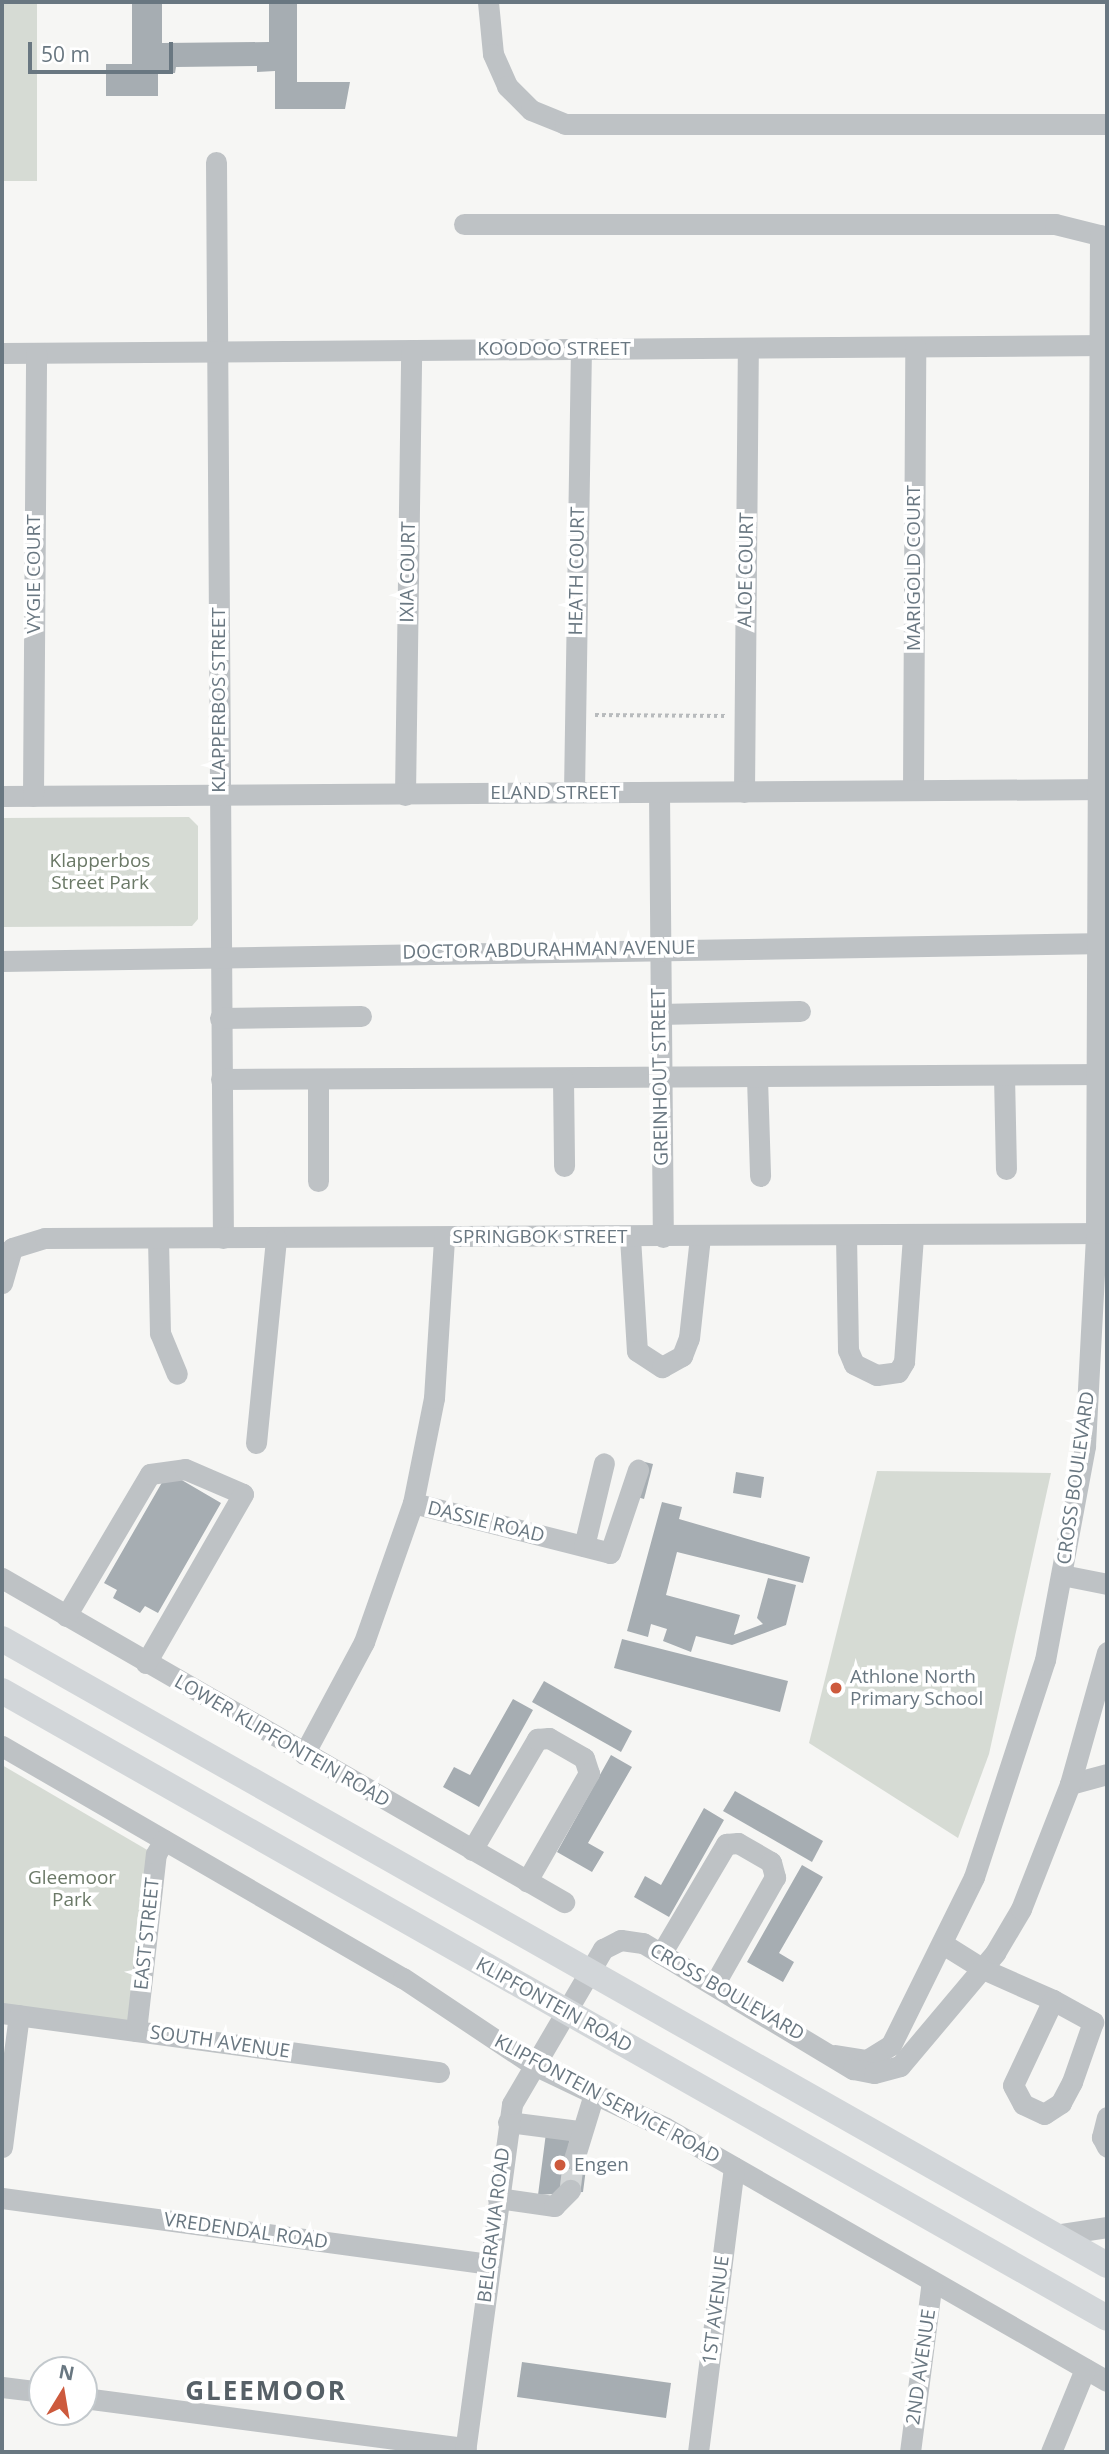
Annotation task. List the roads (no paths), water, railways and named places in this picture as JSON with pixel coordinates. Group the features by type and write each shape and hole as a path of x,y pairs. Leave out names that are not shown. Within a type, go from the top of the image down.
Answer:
{"main road":[{"path":"2,1639 1107,2265"},
{"name":"KLIPFONTEIN ROAD","path":"2,1692 1107,2318"}],"street":[{"path":"488,2 494,54 507,86 531,110 565,124 1107,124"},
{"name":"KLAPPERBOS STREET","path":"216,162 220,352 219,956 223,1238"},
{"path":"464,224 1055,224 1104,236"},
{"name":"CROSS BOULEVARD","path":"835,2055 866,2060 891,2045 974,1877 1030,1716 1098,1397 1102,1233 1104,236"},
{"name":"KOODOO STREET","path":"2,354 1103,345"},
{"name":"MARIGOLD COURT","path":"913,790 915,347"},
{"name":"ALOE COURT","path":"744,792 748,348"},
{"name":"HEATH COURT","path":"574,792 581,349"},
{"name":"IXIA COURT","path":"405,794 411,350"},
{"name":"VYGIE COURT","path":"33,796 36,353"},
{"name":"ELAND STREET","path":"2,796 1101,789"},
{"name":"GREINHOUT STREET","path":"659,792 659,1079 663,1237"},
{"name":"DOCTOR ABDURAHMAN AVENUE","path":"2,961 1102,943"},
{"path":"659,1014 800,1010"},
{"path":"220,1017 361,1016"},
{"path":"221,1079 659,1079 1102,1074"},
{"path":"1004,1075 1006,1169"},
{"path":"757,1078 760,1176"},
{"path":"318,1079 318,1181"},
{"path":"563,1079 564,1166"},
{"name":"SPRINGBOK STREET","path":"2,1283 12,1248 30,1240 1102,1233"},
{"path":"846,1235 848,1350 854,1364 877,1376 898,1371 904,1362 913,1235"},
{"path":"630,1237 636,1351 662,1367 682,1356 689,1338 700,1236"},
{"path":"304,1754 364,1642 413,1503 438,1364 444,1237"},
{"path":"158,1238 160,1333 177,1374"},
{"path":"257,1443 276,1238"},
{"path":"584,1546 604,1463"},
{"path":"66,1616 149,1474 185,1469 243,1494 146,1663"},
{"name":"DASSIE ROAD","path":"413,1503 584,1546 616,1550 638,1470"},
{"path":"1062,1575 1107,1584"},
{"name":"LOWER KLIPFONTEIN ROAD","path":"2,1578 564,1902"},
{"name":"CROSS BOULEVARD","path":"587,1970 603,1949 621,1940 661,1954 864,2072 900,2066 983,1969 1021,1909 1070,1783 1107,1651"},
{"path":"472,1850 537,1739 549,1738 584,1758 589,1773 527,1881"},
{"name":"KLIPFONTEIN SERVICE ROAD","path":"2,1746 403,1978 532,2064 734,2167 1107,2381"},
{"path":"1070,1783 1107,1774"},
{"name":"EAST STREET","path":"136,2031 156,1854 164,1840"},
{"path":"661,1954 726,1844 738,1843 771,1862 775,1877 714,1985"},
{"path":"943,1944 983,1969 1053,2000 1094,2026 1061,2103 1044,2113 1023,2104 1013,2085 1053,2000"},
{"name":"BELGRAVIA ROAD","path":"466,2450 508,2122 532,2064 587,1970"},
{"path":"2,2147 10,2014"},
{"name":"SOUTH AVENUE","path":"10,2014 439,2072"},
{"path":"574,2159 578,2131 594,2094"},
{"path":"1107,2117 1102,2137 1107,2147"},
{"path":"508,2122 578,2131"},
{"name":"1ST AVENUE","path":"698,2452 734,2167"},
{"path":"498,2198 554,2206 570,2190"},
{"name":"VREDENDAL ROAD","path":"2,2199 489,2264"},
{"path":"1055,2235 1107,2227"},
{"name":"2ND AVENUE","path":"910,2452 932,2281"},
{"path":"1051,2452 1086,2369"},
{"path":"2,2387 28,2390"},
{"path":"98,2400 384,2445 466,2450"}],"tunnel":[{"path":"570,2190 574,2159"}],"place":[{"name":"Athlone North Primary School","path":"836,1688"},
{"name":"Engen","path":"560,2165"}],"district":[{"name":"GLEEMOOR","path":"266,2391"}],"park label":[{"name":"Klapperbos Street Park","path":"100,872"},
{"name":"Gleemoor Park","path":"72,1889"}]}
